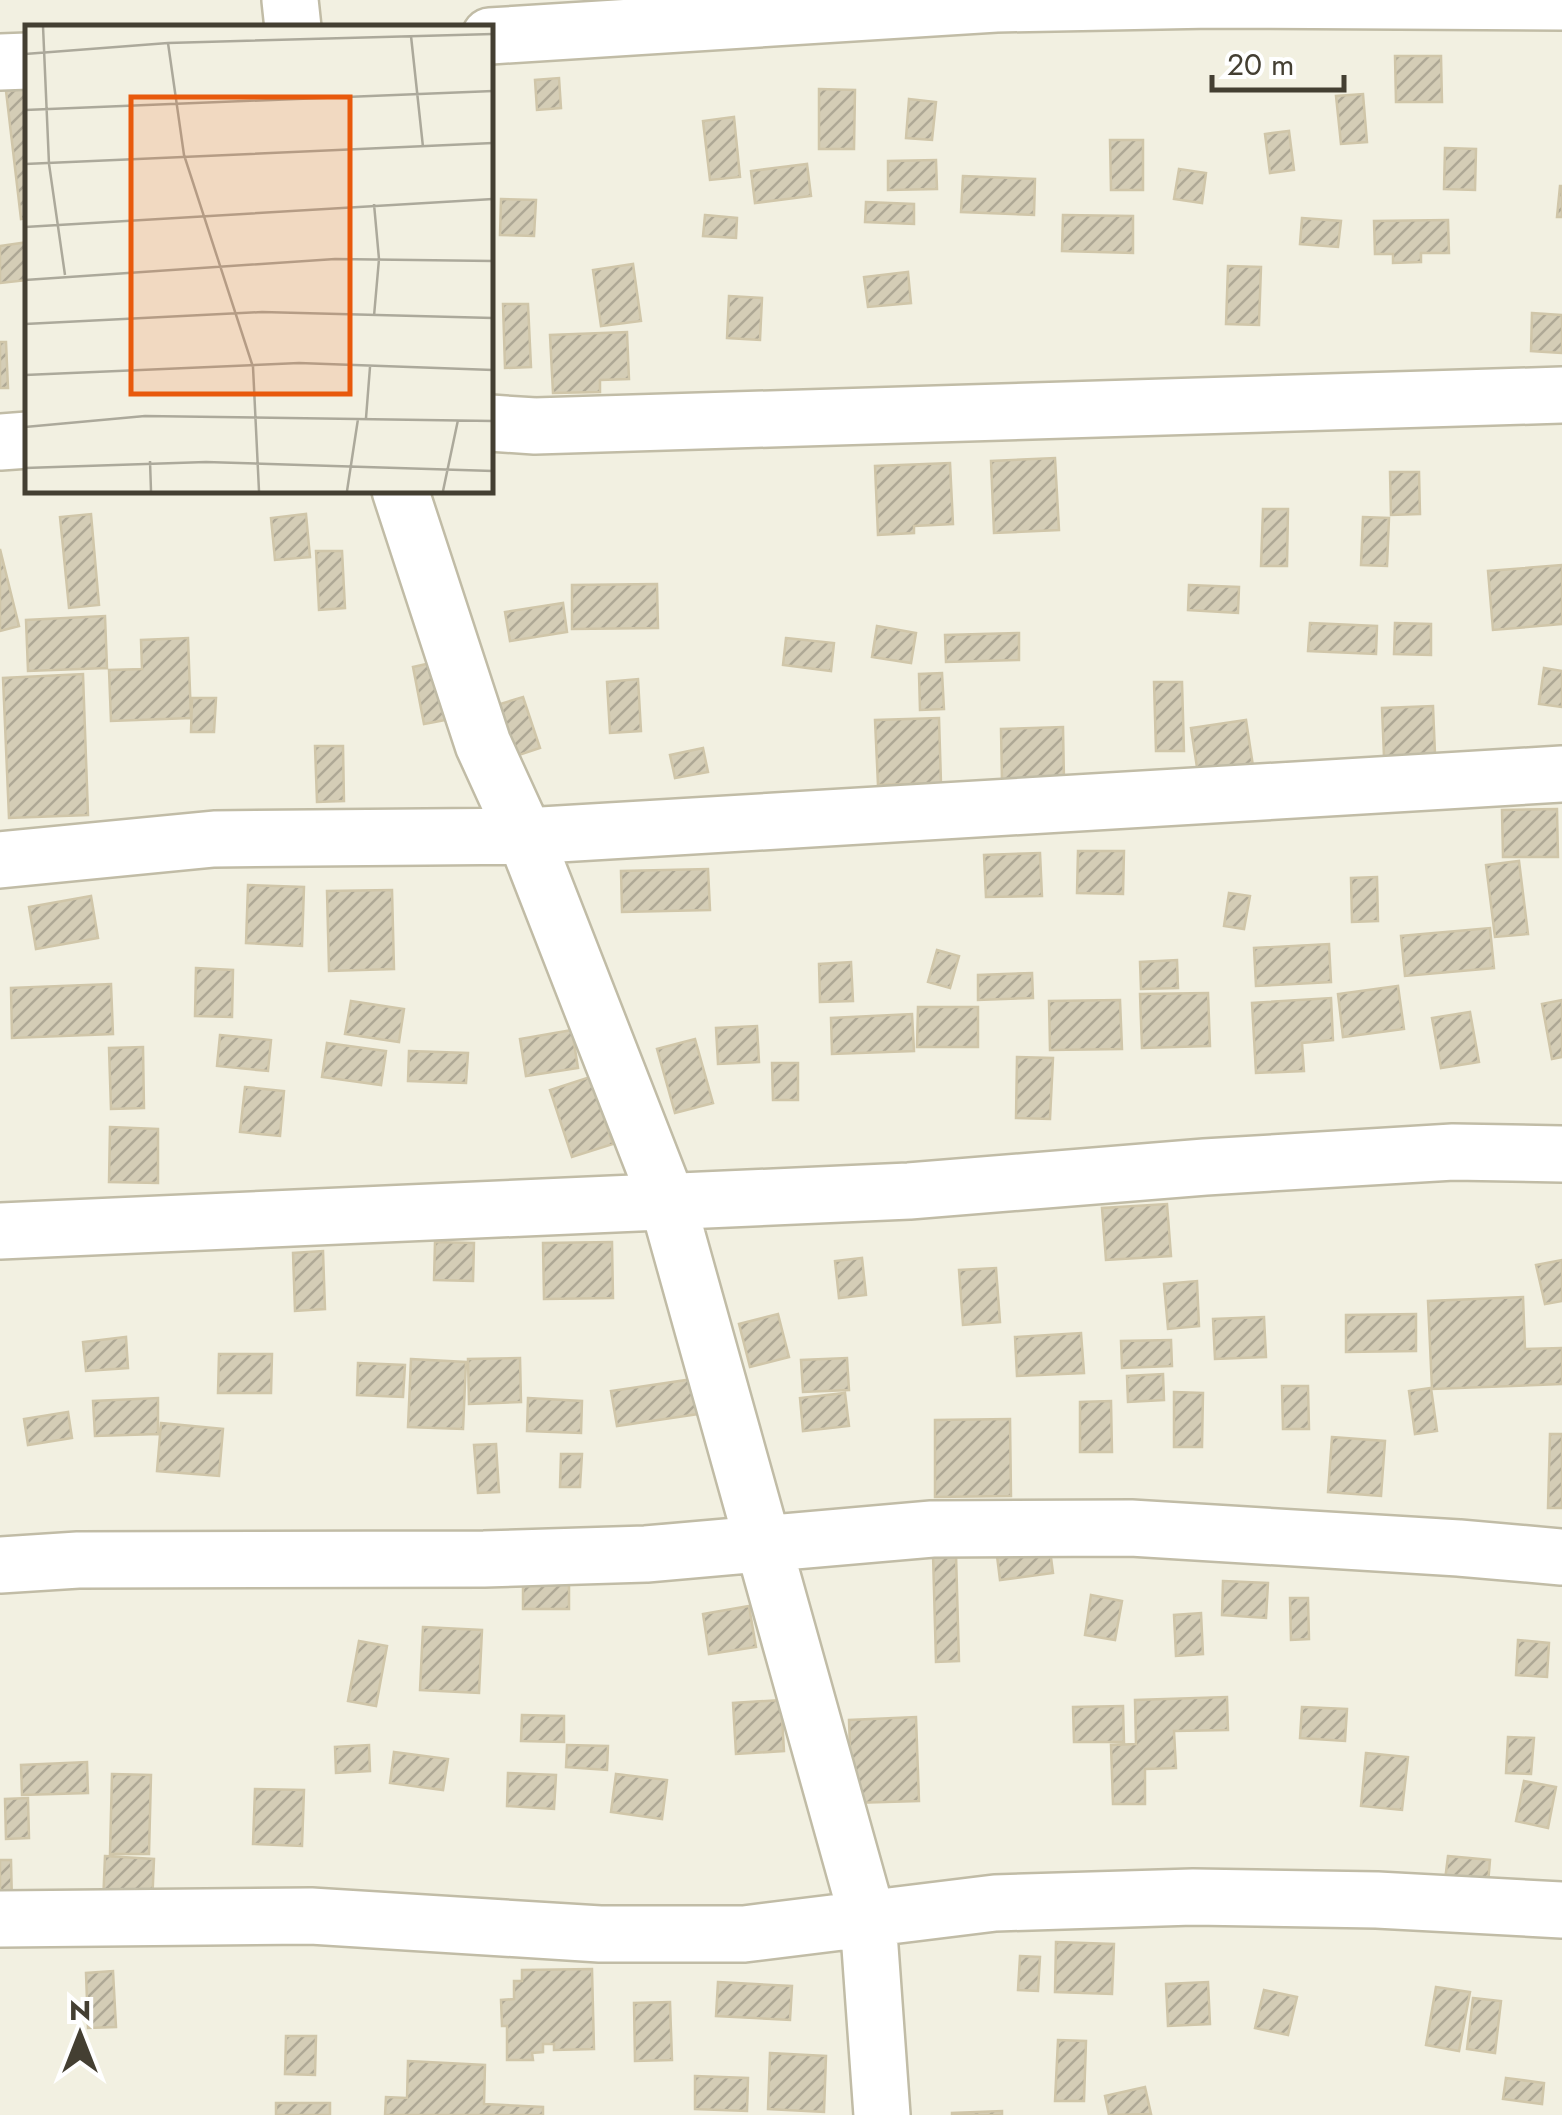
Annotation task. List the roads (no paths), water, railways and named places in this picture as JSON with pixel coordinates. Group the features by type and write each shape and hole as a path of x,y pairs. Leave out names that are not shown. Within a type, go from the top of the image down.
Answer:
{"street":[{"path":"290,0 292,25"},
{"path":"492,36 996,4 1213,0 1562,2"},
{"path":"0,62 25,61"},
{"path":"492,423 555,425 1562,395"},
{"path":"0,442 25,440"},
{"path":"401,492 483,744 525,836 667,1200 868,1919 882,2115"},
{"path":"0,860 214,839 525,836 1562,774"},
{"path":"0,1230 909,1191 1453,1152 1562,1154"},
{"path":"0,1566 78,1560 484,1560 646,1554 932,1529 1131,1528 1562,1557"},
{"path":"0,1919 311,1916 600,1934 744,1934 995,1904 1193,1897 1377,1900 1562,1910"}]}
